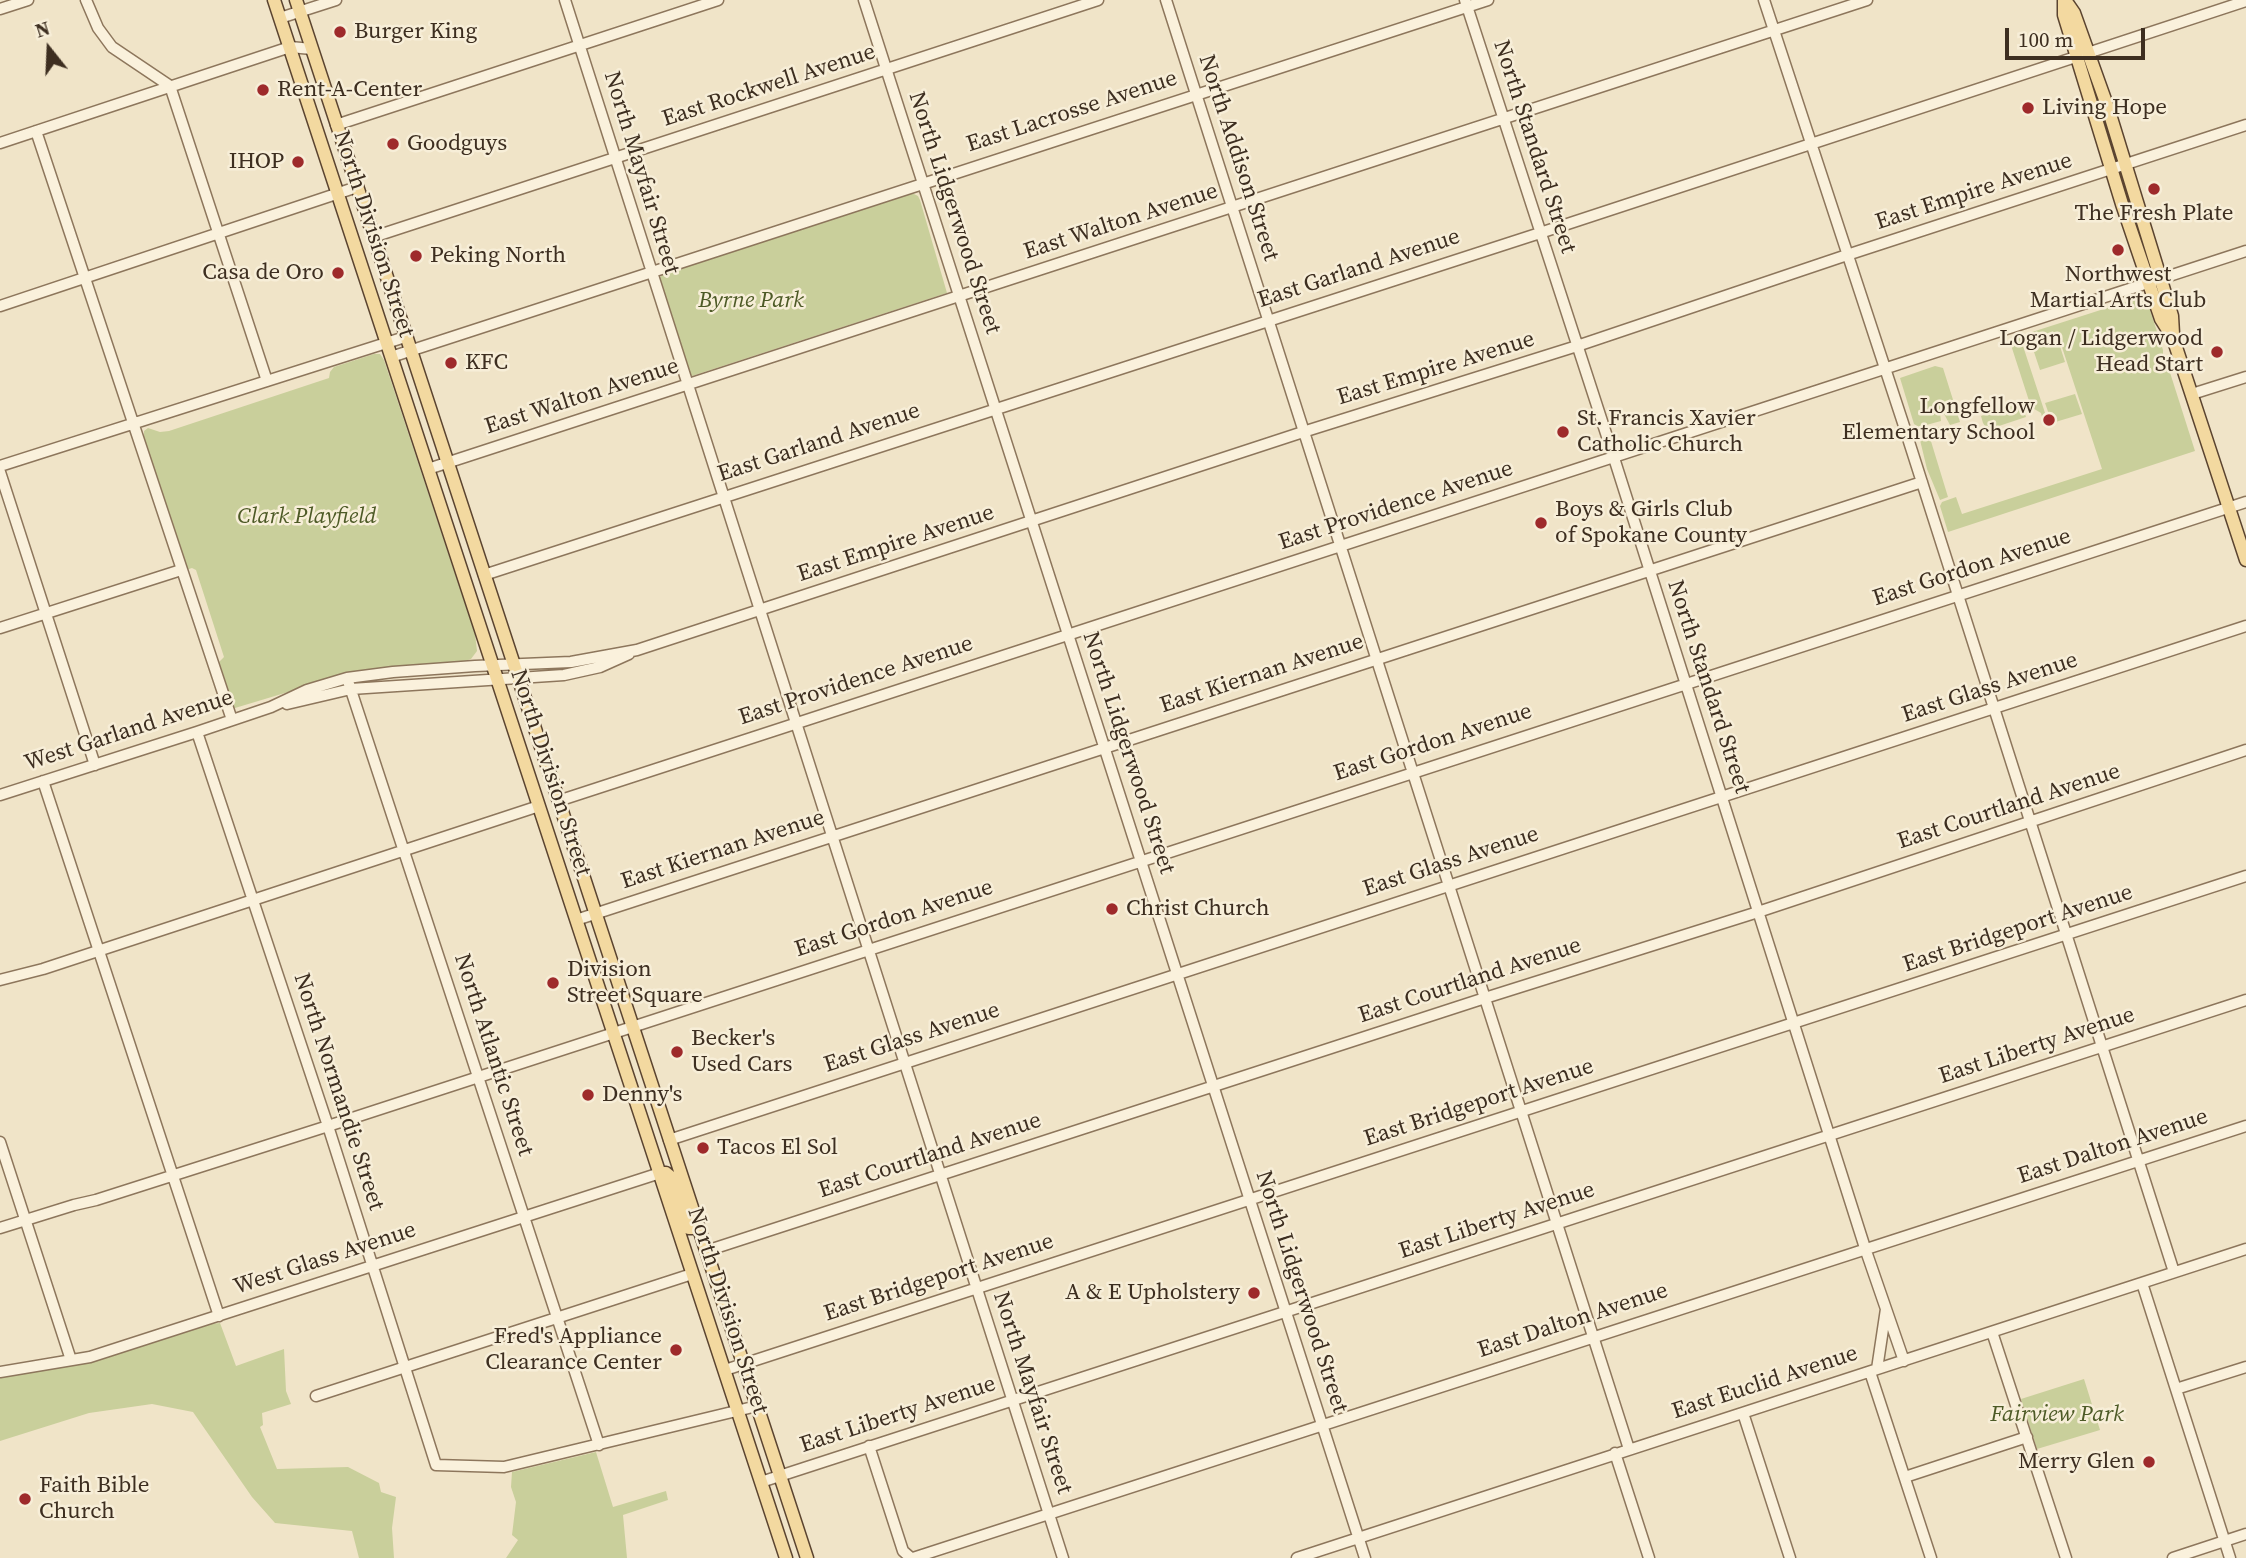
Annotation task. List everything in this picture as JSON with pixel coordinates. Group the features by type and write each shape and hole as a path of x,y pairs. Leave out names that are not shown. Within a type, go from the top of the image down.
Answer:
{"main road":[{"name":"North Division Street","path":"274,0 786,1558"},
{"path":"2065,0 2074,13 2111,169 2172,316 2173,338 2246,560"},
{"name":"North Division Street","path":"298,6 807,1558"},
{"path":"2083,55 2126,164 2155,280"},
{"path":"635,1096 646,1104 657,1139 669,1140"},
{"path":"660,1173 666,1173 672,1178 689,1228 699,1228"}],"street":[{"path":"0,9 28,0"},
{"path":"86,0 98,28 112,47 170,86 267,382"},
{"path":"280,18 298,6 336,0"},
{"name":"North Mayfair Street","path":"565,0 758,611 1063,1558"},
{"path":"337,125 718,0"},
{"name":"North Lidgerwood Street","path":"864,0 1365,1558"},
{"name":"East Rockwell Avenue","path":"373,237 1098,0"},
{"name":"North Addison Street","path":"1166,0 1629,1449"},
{"name":"East Lacrosse Avenue","path":"391,357 1466,3 1488,0"},
{"path":"1764,0 1922,482 2175,1272"},
{"name":"East Walton Avenue","path":"428,469 1867,0"},
{"name":"East Garland Avenue","path":"484,575 2246,1"},
{"name":"North Standard Street","path":"1466,3 1866,1251 1904,1360"},
{"path":"0,143 290,47 312,49"},
{"name":"East Empire Avenue","path":"513,665 571,662 637,650 1303,432 1577,346 2246,125"},
{"path":"36,131 232,720"},
{"path":"0,306 357,187"},
{"name":"East Providence Avenue","path":"558,801 2246,251"},
{"path":"0,466 405,337"},
{"path":"2192,394 2246,377"},
{"path":"0,472 95,765"},
{"name":"East Kiernan Avenue","path":"576,920 1922,482"},
{"name":"East Gordon Avenue","path":"0,1228 328,1126 2246,502"},
{"path":"0,628 181,570"},
{"name":"East Glass Avenue","path":"669,1140 2246,626"},
{"name":"East Empire Avenue","path":"517,679 580,673 615,663 637,650"},
{"name":"West Garland Avenue","path":"349,684 393,672 513,665"},
{"name":"West Garland Avenue","path":"0,795 271,707 307,690 349,684 517,679"},
{"name":"North Atlantic Street","path":"349,684 599,1444"},
{"name":"North Normandie Street","path":"197,732 328,1126 436,1465 504,1467 599,1444"},
{"name":"East Courtland Avenue","path":"706,1251 1758,912 2246,750"},
{"path":"43,781 219,1316"},
{"path":"0,980 539,806"},
{"name":"East Bridgeport Avenue","path":"725,1370 2246,876"},
{"name":"East Liberty Avenue","path":"761,1482 2246,1000"},
{"name":"East Dalton Avenue","path":"911,1558 2246,1126"},
{"path":"0,1142 71,1360"},
{"name":"West Glass Avenue","path":"0,1372 90,1357 660,1173"},
{"name":"East Euclid Avenue","path":"1297,1558 2246,1249"},
{"path":"316,1396 692,1274"},
{"path":"2142,1283 2230,1558"},
{"name":"North Standard Street","path":"1887,1306 1874,1370 1931,1558"},
{"path":"1992,1332 2066,1558"},
{"path":"2176,1389 2246,1367"},
{"path":"599,1444 757,1406"},
{"path":"1743,1413 1790,1558"},
{"path":"1905,1477 2027,1437"},
{"path":"869,1446 903,1551 911,1558"},
{"path":"1615,1453 1649,1558"},
{"path":"2173,1558 2246,1534"}],"green space":[{"name":"Byrne Park","path":"912,193 920,200 947,293 692,376 660,285 660,277 663,274"},
{"path":"2142,297 2148,304 2163,350 2163,359 2166,360 2195,451 1948,532 1940,506 1942,502 1956,497 1962,514 2102,469 2058,335 2031,343 2029,333 2138,298 2140,301 2143,300"},
{"path":"2057,337 2065,362 2040,370 2032,346"},
{"path":"2025,338 2027,344 2023,346 2046,416 2042,417 2041,413 2031,407 2010,342"},
{"name":"Clark Playfield","path":"380,354 384,360 475,634 477,651 471,659 462,662 391,667 348,674 235,708 217,664 224,657 196,570 186,570 144,439 144,431 148,428 160,432 169,431 329,378 334,367"},
{"path":"1935,366 1943,368 1960,422 1950,425 1943,412 1940,413 1941,421 1919,427 1914,424 1900,378"},
{"path":"2075,394 2082,414 2052,423 2045,403"},
{"path":"2021,402 2026,417 1993,428 1983,423 1981,416"},
{"path":"1944,428 1946,432 1930,438 1948,497 1940,500 1927,469 1920,440 1926,431"},
{"path":"220,1323 236,1366 284,1349 286,1391 291,1404 262,1413 263,1425 260,1427 277,1469 348,1467 379,1483 381,1492 396,1497 392,1528 394,1558 359,1558 352,1531 275,1523 252,1497 193,1412 152,1404 89,1413 0,1441 0,1377 85,1363 209,1324"},
{"name":"Fairview Park","path":"2084,1379 2100,1430 2037,1449 2021,1399"},
{"path":"596,1452 613,1507 666,1491 668,1500 623,1515 627,1558 506,1558 518,1540 512,1535 516,1502 511,1487 512,1472"}],"place":[{"name":"Burger King","path":"340,32"},
{"name":"Rent-A-Center","path":"263,90"},
{"name":"Living Hope","path":"2028,108"},
{"name":"Goodguys","path":"393,144"},
{"name":"IHOP","path":"298,162"},
{"name":"The Fresh Plate","path":"2154,189"},
{"name":"Northwest Martial Arts Club","path":"2118,250"},
{"name":"Peking North","path":"416,256"},
{"name":"Casa de Oro","path":"338,273"},
{"name":"Logan / Lidgerwood Head Start","path":"2217,352"},
{"name":"KFC","path":"451,363"},
{"name":"Longfellow Elementary School","path":"2049,420"},
{"name":"St. Francis Xavier Catholic Church","path":"1563,432"},
{"name":"Boys & Girls Club of Spokane County","path":"1541,523"},
{"name":"Christ Church","path":"1112,909"},
{"name":"Division Street Square","path":"553,983"},
{"name":"Becker's Used Cars","path":"677,1052"},
{"name":"Denny's","path":"588,1095"},
{"name":"Tacos El Sol","path":"703,1148"},
{"name":"A & E Upholstery","path":"1254,1293"},
{"name":"Fred's Appliance Clearance Center","path":"676,1350"},
{"name":"Merry Glen","path":"2149,1462"},
{"name":"Faith Bible Church","path":"25,1499"}]}
